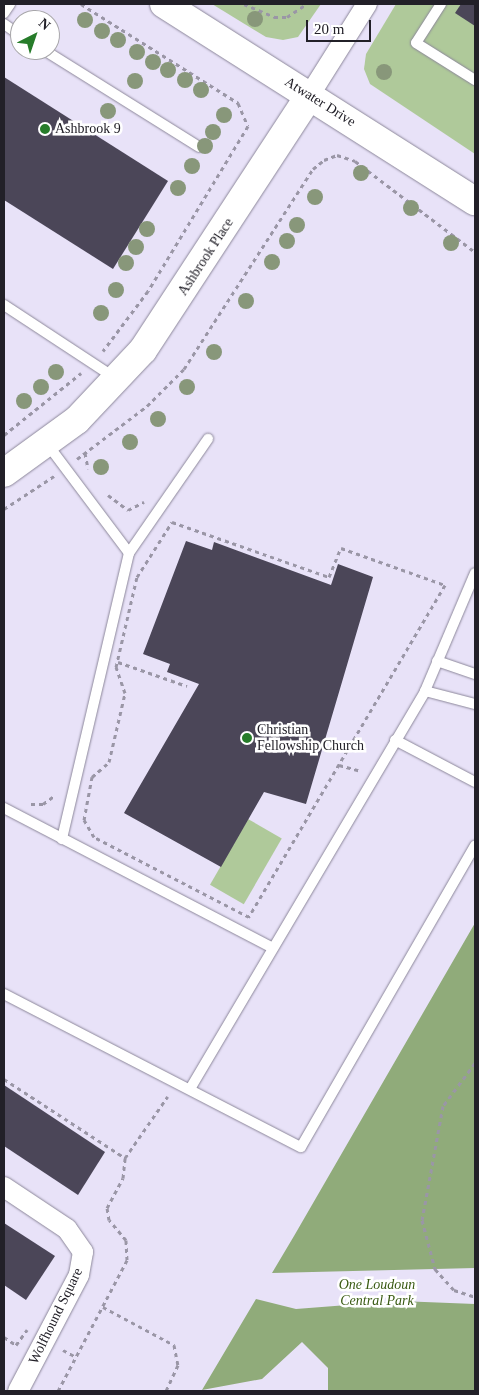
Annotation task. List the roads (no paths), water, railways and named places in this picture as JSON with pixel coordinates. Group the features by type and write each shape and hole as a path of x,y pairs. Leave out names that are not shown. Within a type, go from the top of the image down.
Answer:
{"street":[{"name":"Atwater Drive","path":"164,4 475,202"},
{"name":"Ashbrook Place","path":"4,473 48,445 118,380 160,328 367,4"},
{"name":"Wolfhound Square","path":"4,1187 67,1228 82,1252 79,1275 18,1391"}],"lane":[{"path":"4,13 10,4"},
{"path":"441,4 416,43 475,80"},
{"path":"60,60 199,148"},
{"path":"4,305 118,380"},
{"path":"62,839 129,553 208,439"},
{"path":"48,445 129,553"},
{"path":"190,1089 425,691 475,572"},
{"path":"437,661 475,674"},
{"path":"425,691 475,704"},
{"path":"395,740 475,782"},
{"path":"4,808 273,948"},
{"path":"4,994 301,1147 475,846"}],"place":[{"name":"Ashbrook 9","path":"45,129"},
{"name":"Christian Fellowship Church","path":"247,738"}],"park label":[{"name":"One Loudoun Central Park","path":"377,1294"}]}
